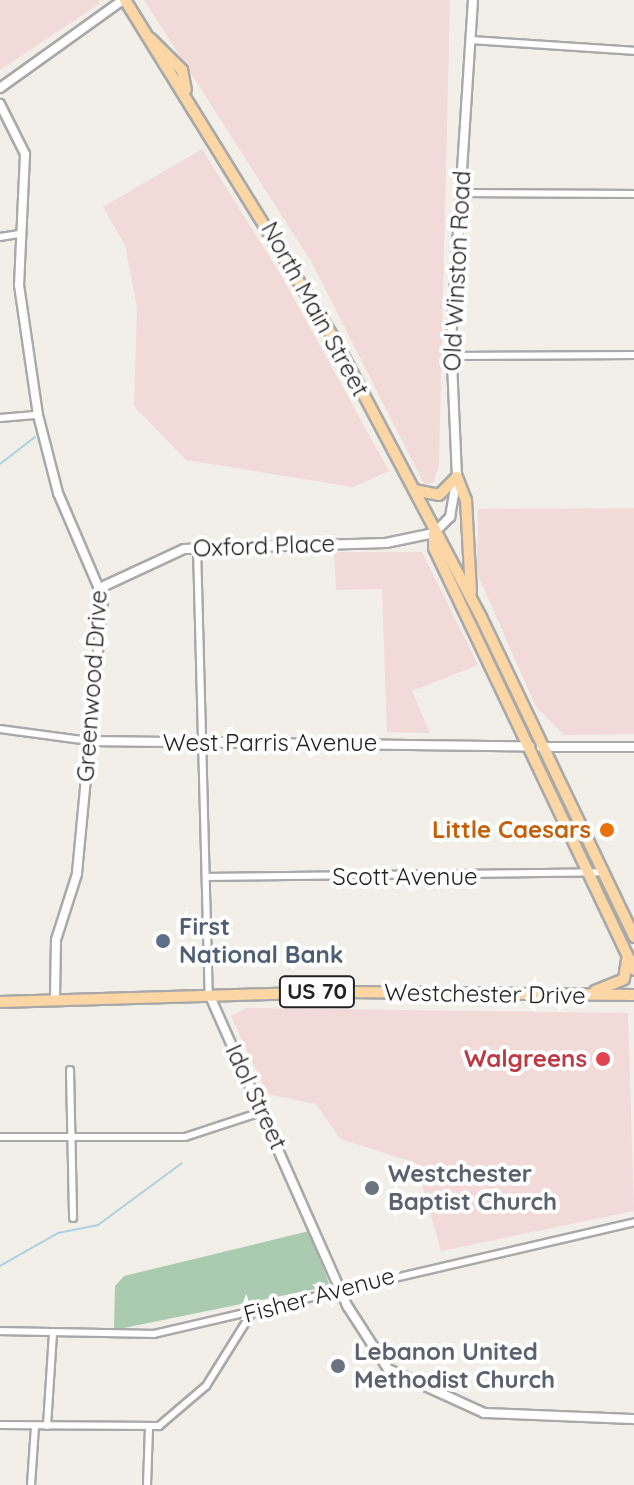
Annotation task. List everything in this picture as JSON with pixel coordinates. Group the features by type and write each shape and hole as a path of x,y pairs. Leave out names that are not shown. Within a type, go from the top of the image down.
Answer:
{"main road":[{"name":"North Main Street","path":"124,0 186,77"},
{"name":"North Main Street","path":"156,43 171,77 186,90 290,259 472,602 587,876 634,970"},
{"path":"171,77 186,77 186,90"},
{"path":"414,490 439,495 457,477 466,500 472,602"},
{"name":"North Main Street","path":"434,533 434,548 634,937"},
{"path":"567,995 617,985 626,974 626,953"},
{"name":"Westchester Drive","path":"0,1002 55,996 209,994 634,995"}],"street":[{"path":"2,85 124,0"},
{"name":"Old Winston Road","path":"434,533 455,507 457,477 451,356 473,0"},
{"path":"470,40 634,51"},
{"name":"Greenwood Drive","path":"0,104 25,154 20,234 22,318 38,415 58,493 102,587 77,874 56,940 55,996"},
{"path":"460,193 634,194"},
{"path":"0,237 20,234"},
{"path":"451,356 634,355"},
{"path":"0,418 38,415"},
{"name":"Oxford Place","path":"102,587 197,547 386,543 434,533"},
{"name":"Idol Street","path":"197,547 209,994 264,1111 341,1292 401,1381 511,1417 634,1419"},
{"name":"West Parris Avenue","path":"0,729 90,741 634,747"},
{"name":"Scott Avenue","path":"207,877 587,876 602,872"},
{"path":"70,1070 73,1218"},
{"path":"0,1137 185,1137 264,1111"},
{"name":"Fisher Avenue","path":"0,1331 129,1338 251,1314 634,1223"},
{"path":"0,1425 149,1429 206,1386 251,1314"},
{"path":"47,1426 53,1333"},
{"path":"31,1485 35,1426"},
{"path":"147,1485 149,1429"}],"shaded area":[{"path":"0,0 99,0 99,4 0,70"},
{"path":"144,0 450,0 439,465 433,483 424,484 312,263"},
{"path":"202,149 281,275 389,471 353,487 186,460 134,406 137,307 125,245 103,207"},
{"path":"634,508 634,734 564,735 536,707 477,573 478,509"},
{"path":"334,552 422,552 478,665 412,691 430,733 387,732 382,589 336,590"},
{"path":"246,1008 628,1013 634,1211 441,1251 416,1163 340,1139 316,1104 267,1094 231,1016"}],"green space":[{"path":"309,1231 330,1286 114,1330 115,1286 124,1276"}],"waterway":[{"path":"0,464 35,437"},
{"path":"0,1266 58,1233 98,1225 182,1163"}],"place":[{"name":"Little Caesars","path":"607,830"},
{"name":"First National Bank","path":"163,941"},
{"name":"Walgreens","path":"603,1059"},
{"name":"Westchester Baptist Church","path":"372,1188"},
{"name":"Lebanon United Methodist Church","path":"338,1366"}]}
